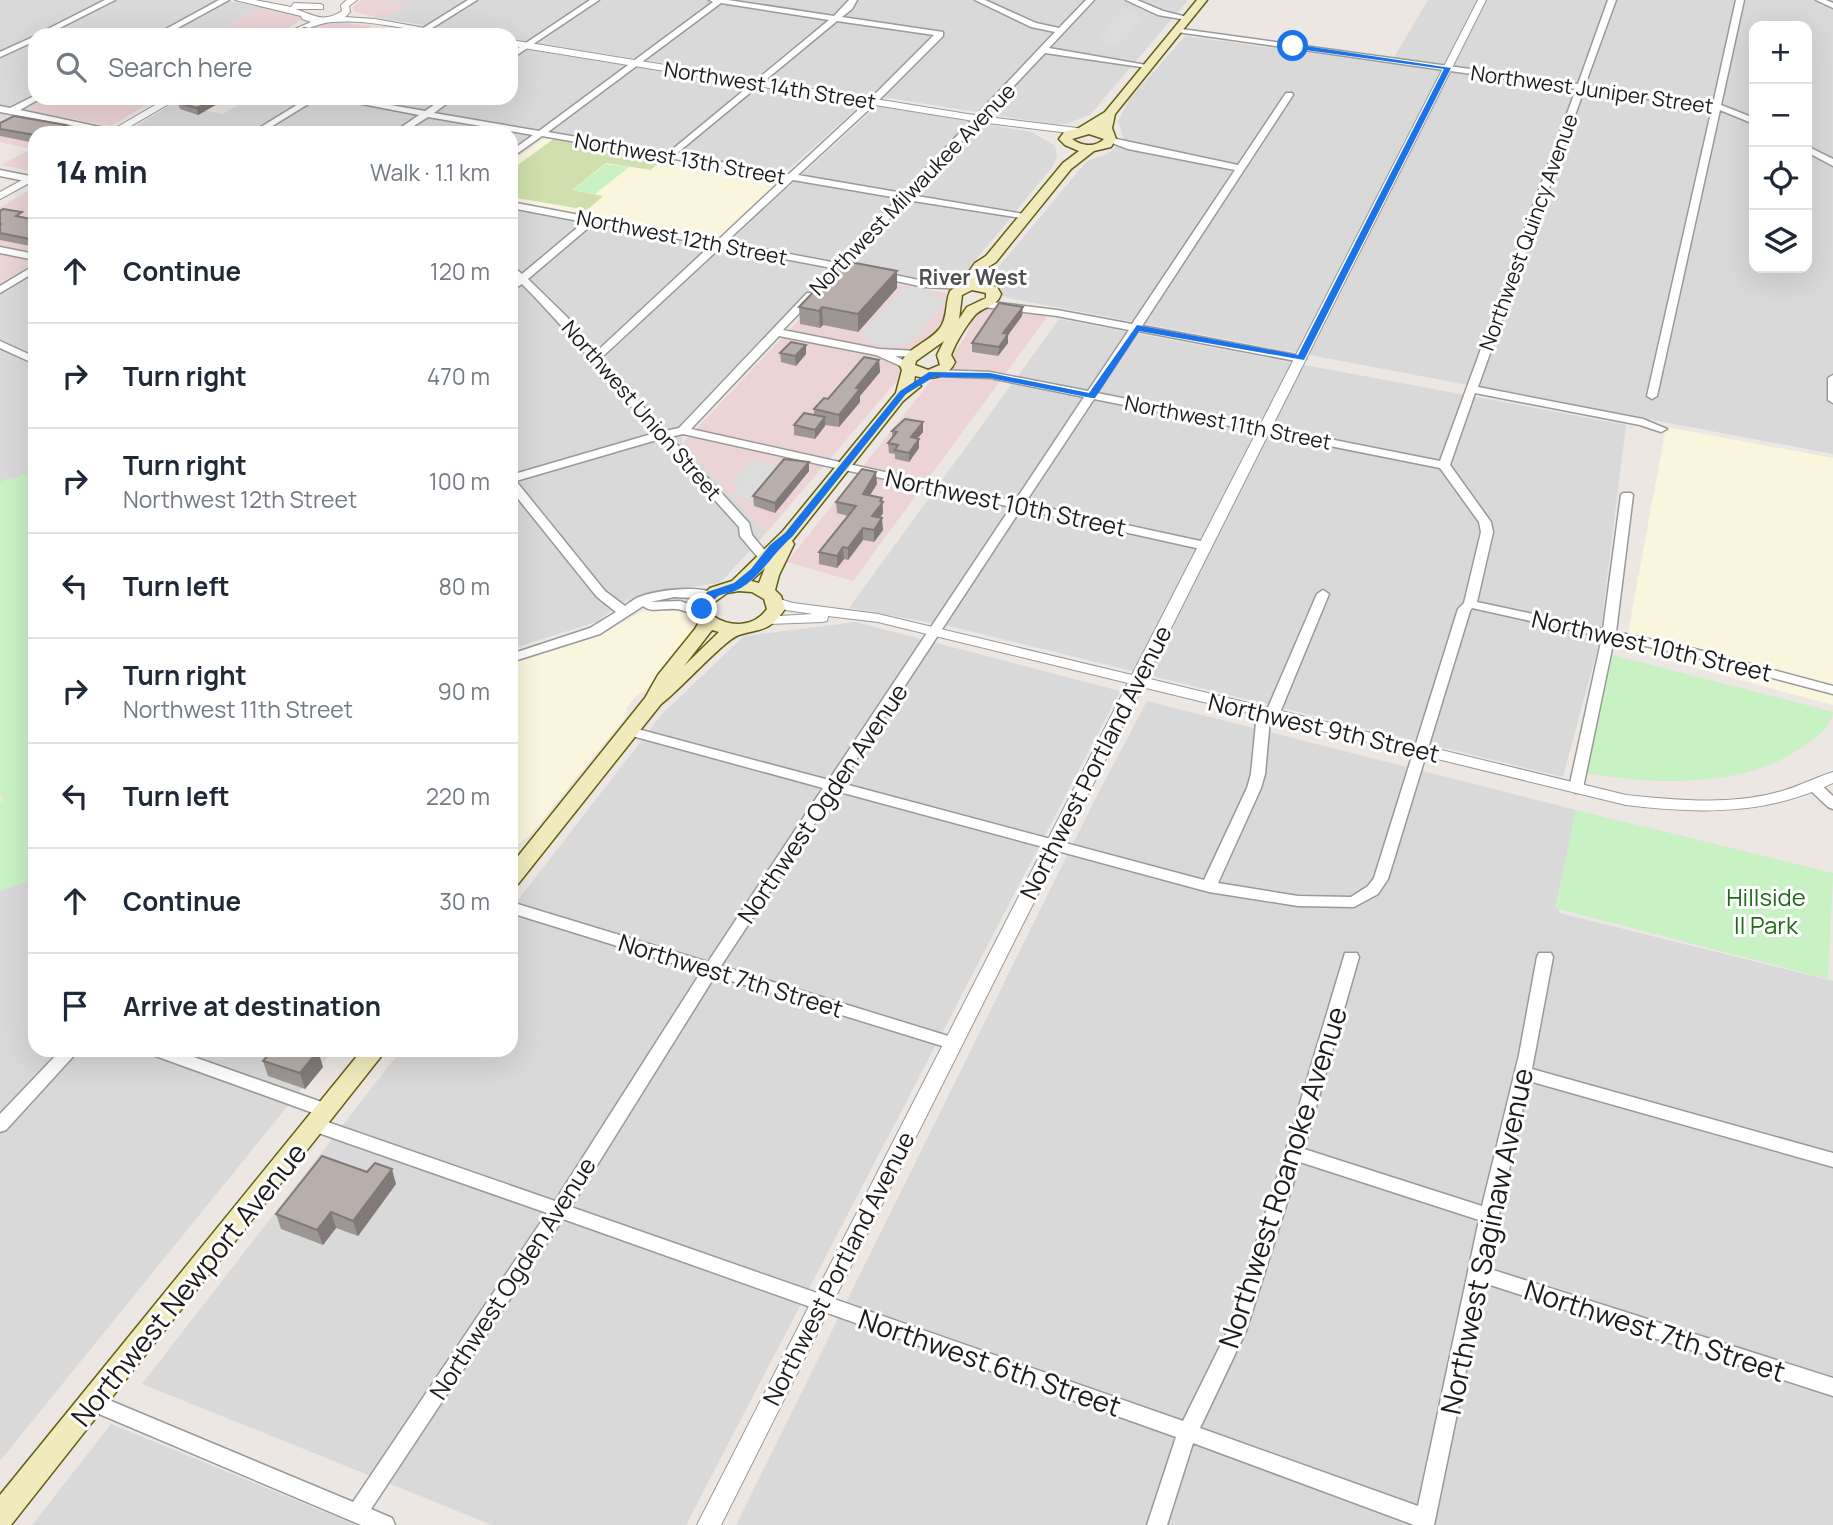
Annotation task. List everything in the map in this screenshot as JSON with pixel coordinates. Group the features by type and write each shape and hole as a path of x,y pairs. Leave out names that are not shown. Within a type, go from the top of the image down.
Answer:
{"main road":[{"path":"1067,166 1065,160 1070,153 1066,136 1110,114 1202,0"},
{"path":"903,393 909,359 929,349 948,325 956,308 957,290 966,286 980,266 991,259 1067,166 1094,148 1107,144 1110,114"},
{"path":"1080,130 1109,137"},
{"path":"1069,143 1094,148"},
{"path":"518,870 630,731 654,700 659,685 699,638 706,618 703,604 711,595 737,586 789,535 903,393 941,367 947,347 959,328 981,305 992,300 993,292 988,278 993,267 991,259"},
{"path":"966,286 993,292"},
{"path":"908,367 919,373 941,367"},
{"path":"654,700 674,688 715,642 734,629 759,626 775,613 770,575 784,551 789,535"},
{"path":"737,586 771,596"},
{"path":"706,618 734,629"},
{"name":"Northwest Newport Avenue","path":"0,1517 369,1057"}],"street":[{"path":"54,28 111,0"},
{"path":"172,28 225,0"},
{"path":"240,0 278,6 320,7 340,6 353,0"},
{"path":"427,28 472,0"},
{"path":"518,52 595,0"},
{"path":"518,150 636,64 717,0 940,34 873,101 594,359"},
{"path":"670,156 849,7 853,0"},
{"path":"979,0 1034,25 1061,31"},
{"name":"Northwest Milwaukee Avenue","path":"683,431 1090,0"},
{"path":"1130,0 1164,14 1187,18"},
{"name":"Northwest Portland Avenue","path":"709,1525 1482,0"},
{"name":"Northwest Quincy Avenue","path":"1444,464 1612,0"},
{"path":"1652,396 1740,0"},
{"path":"1820,0 1833,6"},
{"path":"278,6 323,21"},
{"path":"334,19 340,6"},
{"path":"340,6 375,22"},
{"path":"290,28 320,7"},
{"path":"304,28 334,19 375,22 403,28"},
{"name":"Northwest Juniper Street","path":"1177,30 1716,106 1749,119"},
{"path":"0,40 28,45"},
{"path":"0,55 28,41"},
{"name":"Northwest 14th Street","path":"518,44 980,119 1080,130"},
{"path":"1043,50 1148,66"},
{"name":"Northwest Ogden Avenue","path":"357,1513 559,1209 711,969 835,786 1289,95"},
{"path":"12,111 28,103"},
{"path":"127,126 162,105"},
{"path":"267,126 302,105"},
{"name":"Northwest 13th Street","path":"375,105 494,126"},
{"path":"408,126 440,105"},
{"path":"0,109 87,126"},
{"name":"Northwest 14th Street","path":"1029,126 1056,135 1069,143"},
{"name":"Northwest 13th Street","path":"518,130 1024,217"},
{"path":"1109,137 1128,146 1241,168"},
{"path":"1094,148 1172,156"},
{"path":"1812,152 1833,163"},
{"path":"0,173 28,177"},
{"path":"0,196 28,181"},
{"name":"Northwest 12th Street","path":"518,206 850,269"},
{"path":"518,282 592,220"},
{"path":"0,250 28,256"},
{"path":"863,271 934,285 966,286"},
{"path":"0,290 28,272"},
{"name":"Northwest Union Street","path":"518,274 563,320 594,359 745,526 746,536 765,558"},
{"path":"934,285 955,300"},
{"path":"993,292 1020,306"},
{"path":"981,305 1020,306 1301,359"},
{"path":"776,332 879,352 920,353"},
{"path":"0,344 28,357"},
{"path":"879,352 908,367"},
{"name":"Northwest 11th Street","path":"941,367 1444,464"},
{"path":"1833,378 1833,400"},
{"path":"1471,389 1643,422 1661,429"},
{"path":"518,479 683,431"},
{"name":"Northwest 10th Street","path":"683,431 1205,545"},
{"path":"630,731 1209,887 1268,898 1354,902 1373,890 1381,879 1464,609 1470,604 1486,532 1485,526 1444,464"},
{"path":"518,490 601,594 624,612 668,604 690,608 706,618"},
{"path":"1576,788 1609,634 1627,495"},
{"path":"1209,887 1254,788 1268,714 1323,594"},
{"path":"518,656 595,631 643,600 660,595 711,595"},
{"name":"Northwest 9th Street","path":"771,596 791,607 878,618 1626,800 1697,807 1744,804 1785,797 1815,787 1833,777"},
{"name":"Northwest 10th Street","path":"1470,604 1691,652 1833,690"},
{"name":"Northwest 9th Street","path":"768,620 820,619 835,614"},
{"path":"1815,787 1833,804"},
{"name":"Northwest 7th Street","path":"518,909 952,1042"},
{"name":"Northwest Roanoke Avenue","path":"1187,1433 1237,1331 1294,1153 1351,957"},
{"name":"Northwest Saginaw Avenue","path":"1425,1522 1545,957"},
{"path":"0,1125 64,1057"},
{"name":"Northwest 6th Street","path":"173,1057 321,1118 559,1209 1187,1433 1425,1522"},
{"path":"1522,1073 1833,1160"},
{"path":"1294,1153 1489,1216"},
{"name":"Northwest 7th Street","path":"1477,1273 1833,1387"},
{"path":"92,1402 385,1525"},
{"path":"1157,1525 1187,1433"}],"shaded area":[{"path":"0,0 223,0 264,7 225,28 28,28 28,105 34,105 13,116 0,131"},
{"path":"361,0 409,4 385,19 355,12 352,8"},
{"path":"380,0 1188,0 1091,114 1067,124 1053,124 518,40 518,28 443,28 385,19 408,4"},
{"path":"1428,0 1833,0 1833,454 997,295 995,287 986,282 1087,161 1107,154 1124,140 1118,121 1129,100 1185,36 1390,64"},
{"path":"264,7 295,13 301,18 288,28 225,28"},
{"path":"1123,8 1141,11 1136,15 1144,17 1119,46 1101,43 1107,37 1098,36"},
{"path":"326,22 372,26 308,28"},
{"path":"518,48 862,104 784,173 538,130 518,145 518,126 136,126 170,105 223,114 238,105 518,105"},
{"path":"34,105 146,105 111,126 25,110"},
{"path":"877,106 1032,132 1055,146 1057,157 1053,166 955,285 730,241"},
{"path":"22,119 57,126 28,126 28,148 0,142 0,131"},
{"path":"545,138 782,179 718,239 713,239 610,222 518,202 518,157"},
{"path":"28,151 26,170 1,165"},
{"path":"28,191 28,267 0,284 0,207"},
{"path":"518,211 831,269 681,423 682,444 766,533 720,583 649,593 623,602 596,622 518,647"},
{"path":"28,267 28,474 0,482 0,284"},
{"path":"842,274 946,293 951,300 950,312 941,329 766,533 682,444"},
{"path":"905,287 931,291 945,301 913,341 903,345 885,346 867,342 869,338 859,336"},
{"path":"989,305 1047,317 853,581 787,562 965,338 976,311"},
{"path":"1059,319 1626,425 1599,643 1563,777 949,626 849,608"},
{"path":"1666,427 1833,458 1833,705 1625,649"},
{"path":"752,460 784,467 754,502 733,495 740,486 731,483"},
{"path":"676,607 695,614 701,625 645,691 637,695 626,708 627,715 530,835 518,844 518,662 598,636 643,611"},
{"path":"856,622 1120,691 686,1525 492,1525 142,1384 396,1057 518,1057 518,900 662,714 744,636"},
{"path":"1147,701 1576,810 1564,867 1559,913 1833,981 1833,1525 736,1525 1094,801"},
{"path":"28,881 28,1057 327,1057 0,1461 0,890"},
{"path":"111,1424 356,1525 32,1525"}],"green space":[{"path":"555,138 662,159 651,170 606,163 572,190 603,196 587,210 518,198 518,165"},
{"path":"606,164 629,167 595,194 572,190"},
{"path":"28,474 28,881 0,890 0,803 4,800 0,794 0,482"},
{"path":"1609,654 1833,712 1832,716 1828,725 1818,735 1786,757 1731,776 1672,781 1584,773"},
{"name":"Hillside II Park","path":"1576,810 1833,873 1828,979 1555,908"}],"building":[{"path":"14,116 66,125 28,126 28,134 0,129 0,123"},
{"path":"3,209 22,212 16,216 28,219 28,239 0,233 0,211"},
{"path":"850,262 897,271 858,314 822,307 819,311 799,307 839,265 846,266"},
{"path":"999,303 1023,307 1003,333 1008,334 999,347 972,343"},
{"path":"791,342 806,345 795,356 780,353"},
{"path":"864,357 879,360 856,388 860,389 839,415 814,409 824,398 828,399"},
{"path":"804,413 825,417 815,430 794,425"},
{"path":"905,419 923,422 911,437 919,439 909,453 895,450 898,445 888,443 897,432 892,431"},
{"path":"784,459 809,462 775,503 753,496"},
{"path":"862,469 876,472 863,494 882,498 880,501 883,502 872,516 882,518 874,530 863,528 848,548 843,547 837,556 819,552 856,506 836,502"},
{"path":"266,1057 313,1057 300,1073 263,1061"},
{"path":"322,1156 367,1172 375,1163 392,1169 353,1221 331,1212 317,1230 276,1214"}],"district":[{"name":"River West","path":"973,277"}],"route":[{"path":"702,609 711,595 719,590 737,586 754,571 773,548 789,535 903,393 932,374 990,375 1092,396 1137,328 1301,359 1448,68 1293,46"}]}
